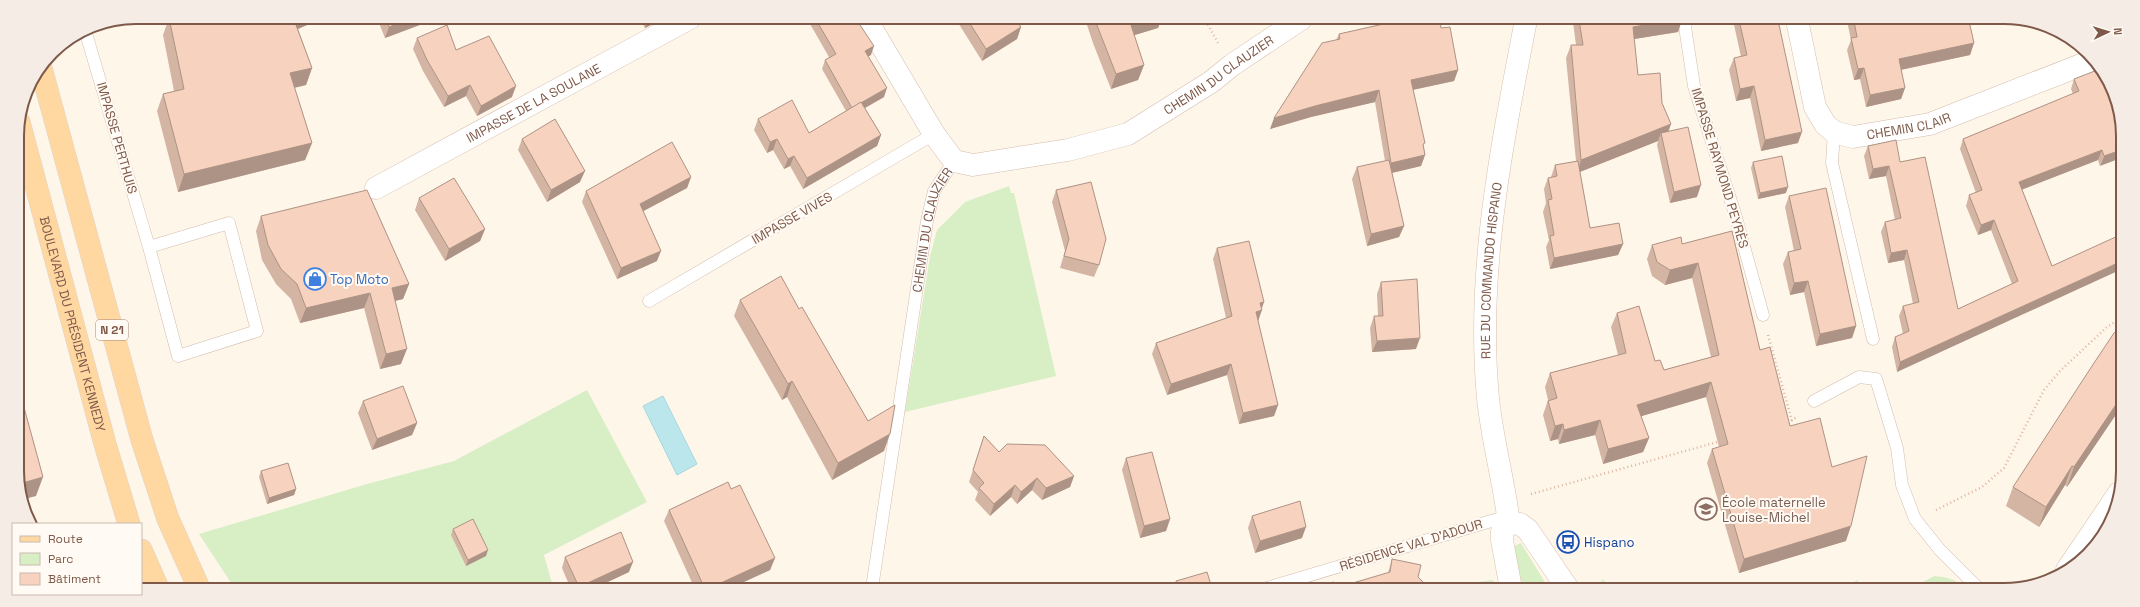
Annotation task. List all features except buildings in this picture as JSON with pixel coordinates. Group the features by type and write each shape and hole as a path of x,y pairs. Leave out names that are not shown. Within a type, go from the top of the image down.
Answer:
{"main road":[{"name":"N 21","path":"43,74 142,440 168,520 197,583"},
{"name":"BOULEVARD DU PRÉSIDENT KENNEDY","path":"24,141 105,444 130,523"},
{"path":"142,552 156,583"}],"street":[{"name":"IMPASSE DE LA SOULANE","path":"376,188 679,24"},
{"path":"870,24 934,134 954,161"},
{"name":"CHEMIN DU CLAUZIER","path":"954,161 973,165 990,164 1068,150 1128,134 1210,82 1232,65 1295,24"},
{"name":"RUE DU COMMANDO HISPANO","path":"1508,513 1488,398 1484,307 1488,244 1525,24"},
{"path":"1798,24 1815,107 1825,124 1834,132"},
{"name":"CHEMIN CLAIR","path":"1834,132 1853,137 1930,124 2088,62"},
{"path":"2076,556 2109,507"},
{"path":"1510,583 1502,540 1502,531 1508,513 1528,530 1564,583"}],"lane":[{"name":"IMPASSE RAYMOND PEYRÈS","path":"1685,24 1694,86 1735,214 1763,315"},
{"name":"IMPASSE PERTHUIS","path":"87,36 149,247 178,356 257,331 228,223 149,247"},
{"path":"1834,132 1832,163 1873,340"},
{"name":"IMPASSE VIVES","path":"649,301 934,134"},
{"name":"CHEMIN DU CLAUZIER","path":"873,583 927,220 934,191 954,161"},
{"path":"1814,402 1859,377 1876,379 1897,448 1902,485 1916,519 1940,550 1973,583"},
{"name":"RÉSIDENCE VAL D'ADOUR","path":"1284,583 1508,513"}],"path":[{"path":"1763,315 1792,422"},
{"path":"1916,519 1945,507 1982,487 2004,468 2044,390 2060,370 2107,327 2116,321"},
{"path":"1784,424 1792,422 1814,402"},
{"path":"1508,513 1724,440"}],"green space":[{"path":"1009,186 1011,193 1014,193 1056,376 905,412 930,256 937,230 965,202"},
{"path":"587,390 647,502 544,555 552,583 231,583 199,534 367,484 454,461"},
{"path":"1521,543 1545,583 1521,583 1512,547"},
{"path":"1934,576 1951,579 1957,583 1922,583"},
{"path":"1602,579 1607,583 1601,583"},
{"path":"1493,580 1493,583 1472,583"},
{"path":"1857,580 1859,583 1852,583"}],"water":[{"path":"663,396 697,464 677,475 643,406"}],"place":[{"name":"Top Moto","path":"315,279"},
{"name":"École maternelle Louise-Michel","path":"1706,509"},
{"name":"Hispano","path":"1568,542"}]}
